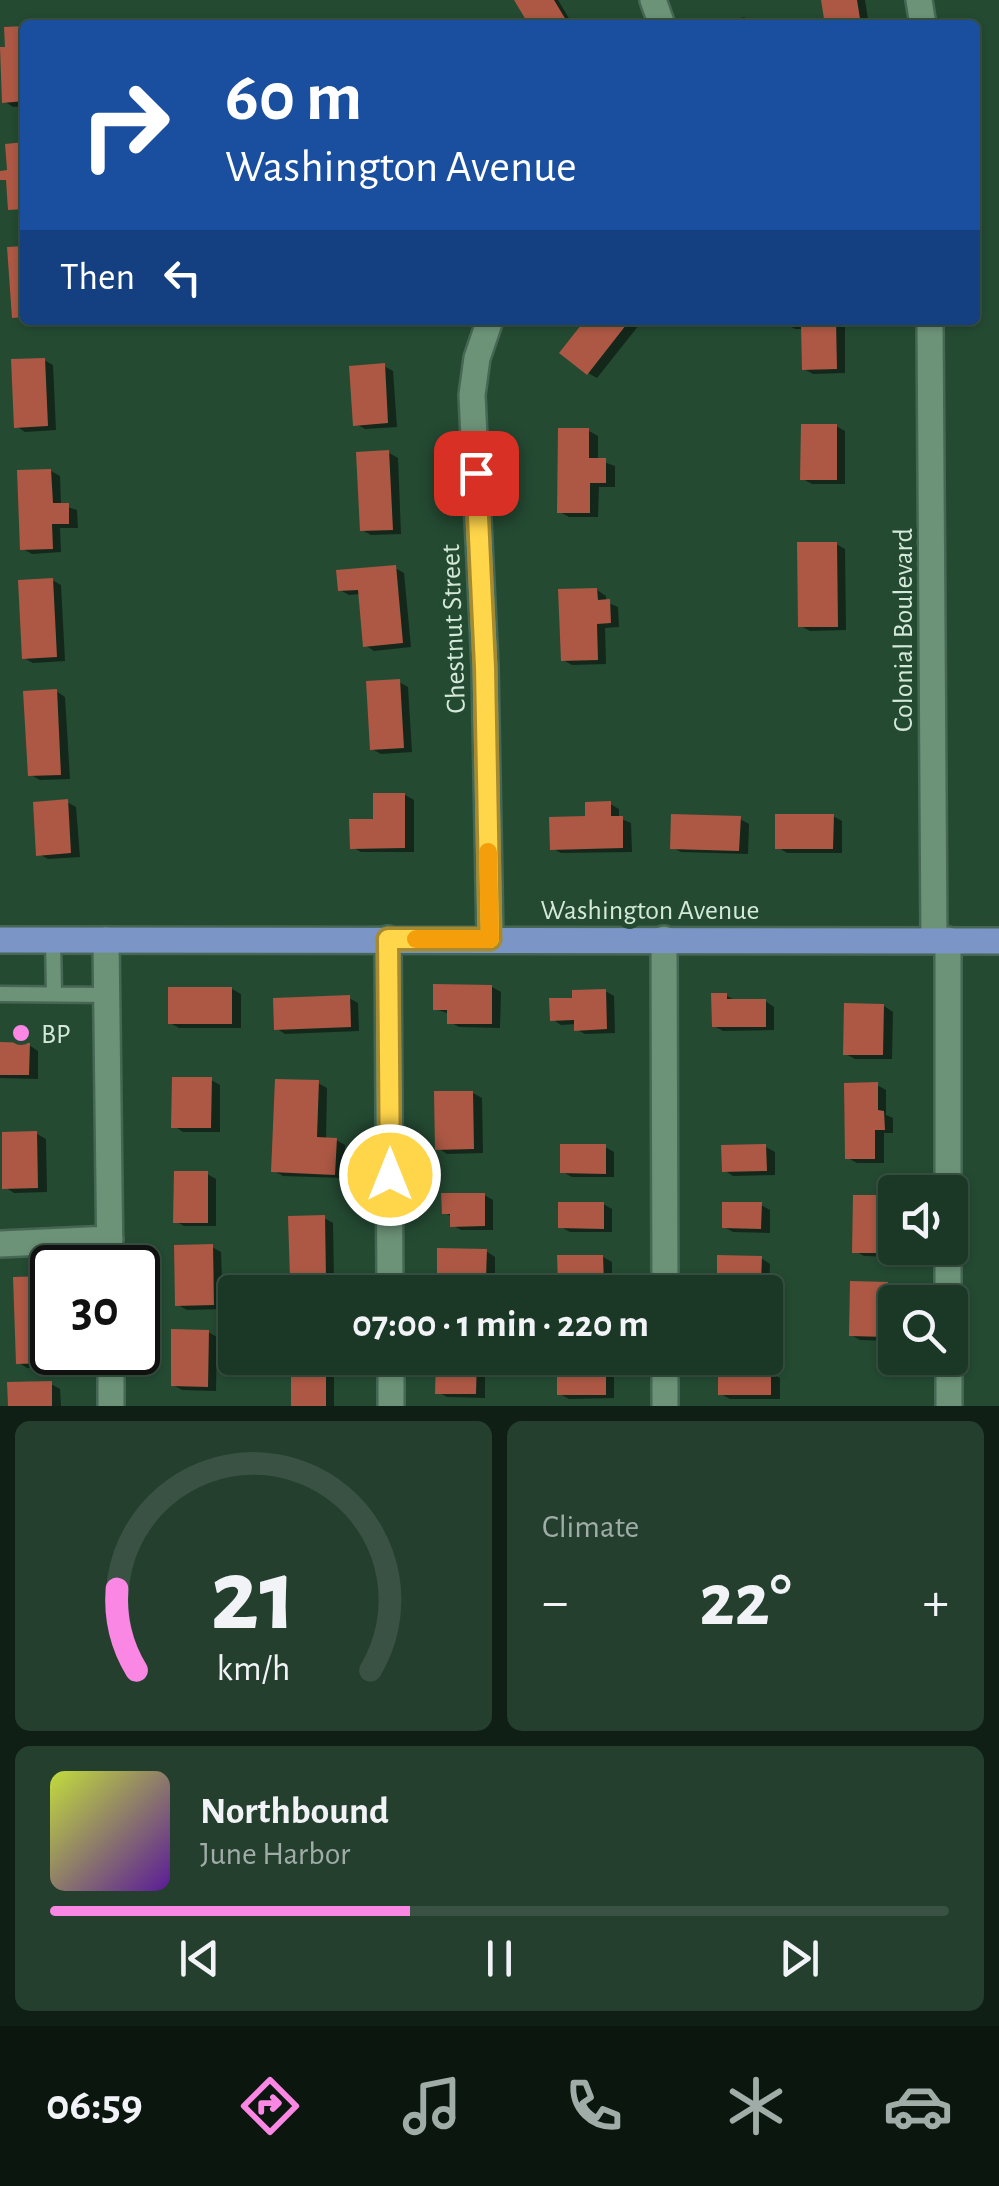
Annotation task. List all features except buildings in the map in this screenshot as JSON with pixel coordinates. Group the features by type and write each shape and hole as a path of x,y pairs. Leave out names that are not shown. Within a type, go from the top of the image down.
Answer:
{"main road":[{"name":"Washington Avenue","path":"0,940 999,941"}],"street":[{"name":"Chestnut Street","path":"488,325 477,358 472,395 485,667 490,939"},
{"name":"Colonial Boulevard","path":"930,325 948,1175"},
{"path":"388,939 390,1275"},
{"path":"664,939 665,1275"},
{"path":"106,940 110,1245"},
{"path":"0,1244 110,1239"},
{"path":"111,1375 112,1406"},
{"path":"391,1375 391,1406"},
{"path":"665,1375 665,1406"},
{"path":"948,1375 948,1406"}],"lane":[{"path":"54,940 54,994"},
{"path":"0,994 107,995"}],"slow traffic":[{"path":"416,939 490,939 488,852"}],"place":[{"name":"BP","path":"21,1033"}],"route":[{"path":"390,1175 388,939 490,939 485,667 476,473"}]}
